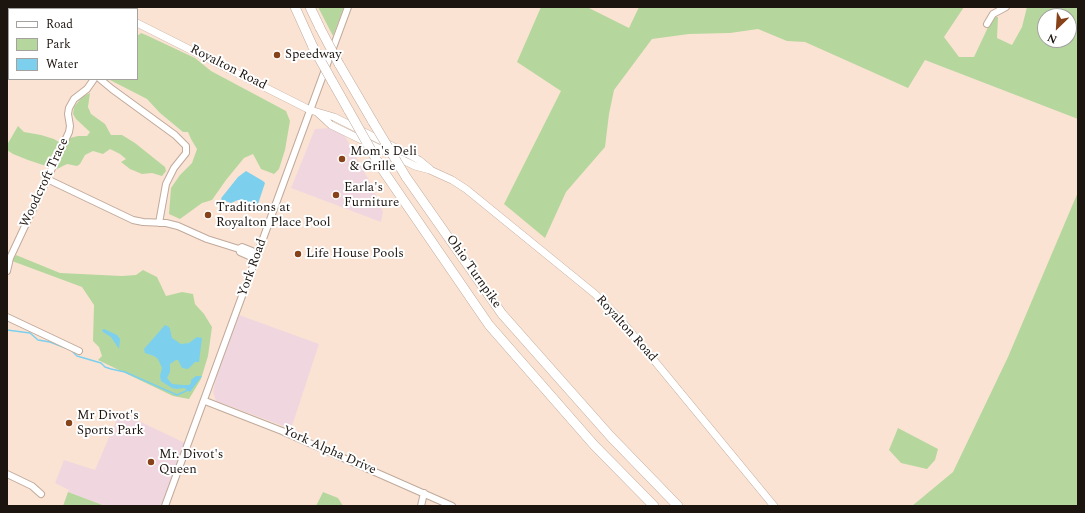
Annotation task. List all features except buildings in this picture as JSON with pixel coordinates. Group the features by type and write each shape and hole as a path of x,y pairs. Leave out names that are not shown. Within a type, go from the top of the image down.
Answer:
{"highway":[{"name":"Ohio Turnpike","path":"295,7 313,47 380,166 489,325 594,446 654,506"},
{"name":"Ohio Turnpike","path":"310,7 339,64 406,177 502,314 611,437 678,506"}],"main road":[{"name":"Royalton Road","path":"138,24 310,110 334,118 419,160 430,170 452,180 466,189 542,250 605,304 620,319 774,506"}],"street":[{"name":"York Road","path":"165,506 205,401 255,255 348,7"},
{"path":"987,24 994,14 1006,7"},
{"name":"Woodcroft Trace","path":"7,272 12,255 70,129 68,114 70,105 74,99 87,89 93,80"},
{"path":"101,80 175,135 186,146 186,153 174,168 166,184 159,223"},
{"path":"47,179 133,220 172,224 183,227 207,239 239,249 240,252 249,256 255,255"},
{"path":"7,317 79,351"},
{"name":"York Alpha Drive","path":"205,401 282,430 452,506"},
{"path":"7,474 32,486 41,494"},
{"path":"421,506 424,493"}],"shaded area":[{"path":"330,128 345,136 373,188 383,212 381,222 291,188 315,129"},
{"path":"239,315 319,344 291,429 216,401 213,392 217,373"},
{"path":"120,412 185,443 162,506 105,506 68,492 69,490 55,483 64,460 95,470"}],"green space":[{"path":"318,7 344,7 333,36"},
{"path":"541,7 587,7 629,28 639,7 964,7 944,37 959,57 974,57 990,23 995,17 998,17 997,38 1012,45 1022,27 1027,7 1078,7 1078,119 925,60 908,88 805,42 787,41 758,29 730,33 689,34 652,39 614,90 605,147 566,192 545,238 504,204 561,91 517,62"},
{"path":"141,33 195,58 211,71 286,111 290,121 285,150 279,169 274,174 261,169 253,154 244,158 212,200 202,203 180,219 169,214 171,188 180,175 192,163 197,149 188,132 183,132 160,113 147,99 110,80 138,80 138,35"},
{"path":"90,93 88,107 91,114 105,124 111,135 122,135 135,143 165,167 166,171 162,176 152,173 142,174 130,169 121,162 126,159 110,149 103,154 93,151 85,155 80,164 77,166 67,164 55,170 70,138 87,136 90,132 76,119 73,114 74,107 82,97"},
{"path":"18,126 24,132 41,135 59,142 46,166 13,154 7,150 7,145"},
{"path":"1078,192 1078,506 912,506 953,472 1008,357"},
{"path":"16,255 60,273 122,276 136,275 143,270 157,277 166,296 182,292 193,294 195,304 204,314 212,327 208,356 201,379 189,399 173,396 98,360 102,356 99,347 93,341 94,305 82,287 12,261"},
{"path":"898,428 938,449 935,460 927,469 901,463 889,450"},
{"path":"68,492 105,506 63,506"},
{"path":"323,492 338,498 343,506 316,506"}],"water":[{"path":"246,171 265,183 257,207 242,200 231,203 222,200 222,197 238,177"},
{"path":"165,325 169,327 172,338 181,344 189,343 197,337 202,338 199,362 195,362 188,369 182,368 178,360 170,364 170,372 167,378 172,384 189,385 191,380 196,376 202,376 190,392 184,388 172,388 161,381 160,376 162,368 158,359 145,353 144,349"},
{"path":"104,329 117,335 120,339 119,349 111,337 103,332 102,330"}],"waterway":[{"path":"7,330 30,333 38,340 50,342 71,350 77,356 101,363 105,367 125,372 177,395 188,390"}],"place":[{"name":"Speedway","path":"277,55"},
{"name":"Mom's Deli & Grille","path":"342,159"},
{"name":"Earla's Furniture","path":"336,195"},
{"name":"Traditions at Royalton Place Pool","path":"208,215"},
{"name":"Life House Pools","path":"298,254"},
{"name":"Mr Divot's Sports Park","path":"69,423"},
{"name":"Mr. Divot's Queen","path":"151,462"}]}
